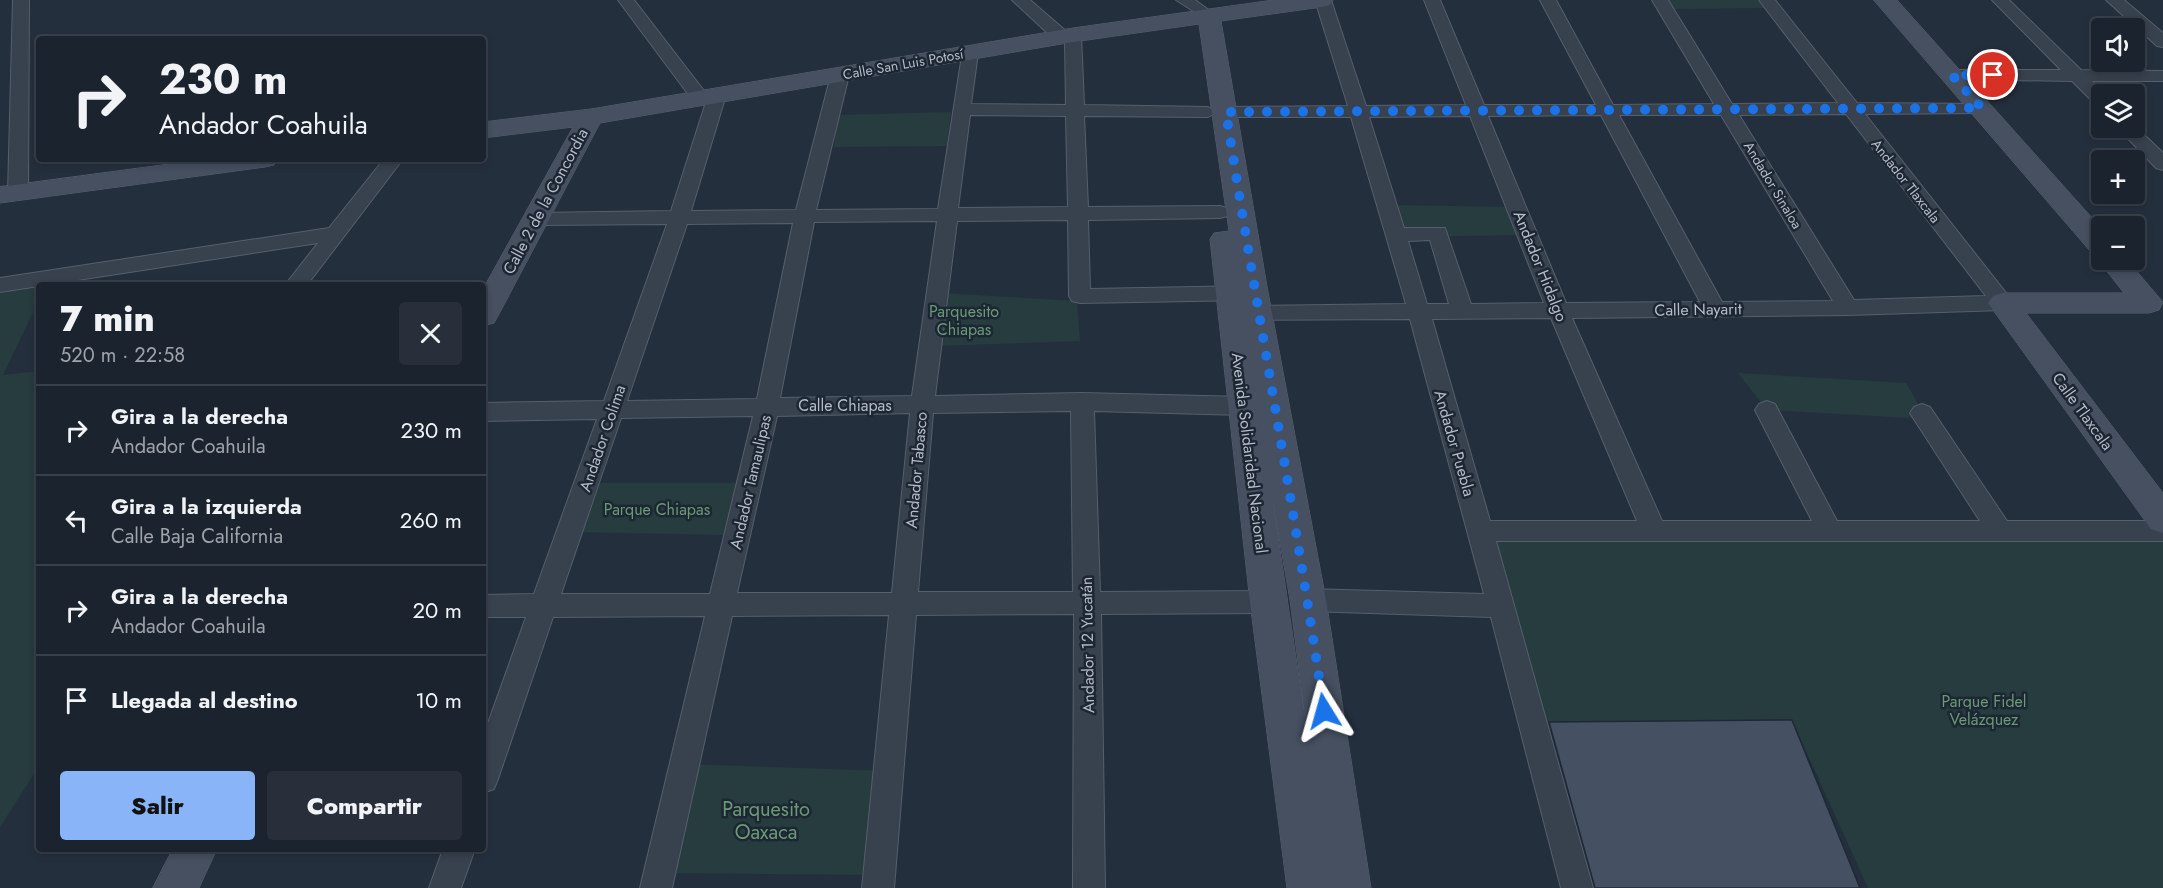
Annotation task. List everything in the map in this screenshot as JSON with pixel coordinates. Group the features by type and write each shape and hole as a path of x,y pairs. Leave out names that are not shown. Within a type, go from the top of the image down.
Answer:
{"main road":[{"name":"Calle San Luis Potosí","path":"486,130 591,117 840,75 1068,36 1194,10 1323,0"},
{"path":"1885,0 2091,234"},
{"name":"Avenida Solidaridad Nacional","path":"1194,10 1217,112 1243,303 1244,406 1268,602 1309,888"},
{"name":"Avenida Solidaridad Nacional","path":"1217,112 1220,212 1243,303 1308,600 1349,888"},
{"name":"Calle 2 de la Concordia","path":"486,310 591,117"},
{"path":"9,194 243,162"},
{"path":"2122,270 2156,303"},
{"name":"Calle Nayarit","path":"2003,303 2156,303"},
{"name":"Calle Tlaxcala","path":"2003,303 2163,519"},
{"path":"174,888 194,852"}],"street":[{"path":"9,194 21,0"},
{"path":"626,0 709,97"},
{"path":"1020,0 1068,36 1076,110 1078,214"},
{"name":"Andador Puebla","path":"1323,0 1360,112 1418,311 1577,888"},
{"name":"Andador Hidalgo","path":"1432,0 1558,310 1654,531"},
{"path":"1548,0 1715,309"},
{"name":"Andador Sinaloa","path":"1660,0 1848,308"},
{"name":"Andador Tlaxcala","path":"1767,0 1849,109 2003,303"},
{"path":"2000,0 2091,90"},
{"path":"2114,0 2163,42"},
{"name":"Andador Tabasco","path":"878,888 922,405 969,53"},
{"name":"Andador Tamaulipas","path":"656,888 723,605 767,406 805,215 840,75"},
{"path":"1952,75 2163,76"},
{"name":"Andador Colima","path":"486,770 679,219 709,97"},
{"path":"961,109 1478,112 1982,108"},
{"path":"2137,138 2163,164"},
{"path":"298,282 392,162"},
{"path":"535,219 1220,212"},
{"name":"Calle Nayarit","path":"1078,214 1080,296 1418,311 1848,308 2003,303"},
{"path":"1395,235 1438,233 1462,311"},
{"path":"0,285 334,234"},
{"name":"Calle Chiapas","path":"486,412 1082,402 1244,406"},
{"name":"Andador 12 Yucatán","path":"1082,402 1087,603 1089,888"},
{"path":"1767,410 1830,531"},
{"path":"1922,413 2000,531"},
{"path":"1480,531 2163,531"},
{"path":"1308,600 1501,606"},
{"path":"486,606 1268,602"},
{"path":"445,888 458,852"}],"green space":[{"path":"1666,0 1759,0 1766,8 1672,9"},
{"path":"951,112 947,146 834,147 838,115"},
{"path":"1389,205 1518,207 1530,235 1400,237"},
{"path":"50,277 48,282 36,282 36,306 3,375 36,371 36,771 0,827 0,285"},
{"name":"Parquesito Chiapas","path":"942,293 1077,301 1080,341 935,346"},
{"path":"1738,373 1906,383 1927,419 1767,410"},
{"name":"Parque Chiapas","path":"591,483 741,483 728,535 573,532"},
{"name":"Parque Fidel Velázquez","path":"1480,531 2163,531 2163,888 1868,888 1792,720 1532,722"},
{"name":"Parquesito Oaxaca","path":"685,764 887,771 874,875 664,873"}],"building":[{"path":"1792,720 1860,888 1595,888 1549,722"}],"route":[{"path":"1324,711 1308,600 1253,292 1226,112 1982,108 1952,75 1993,75"}]}
